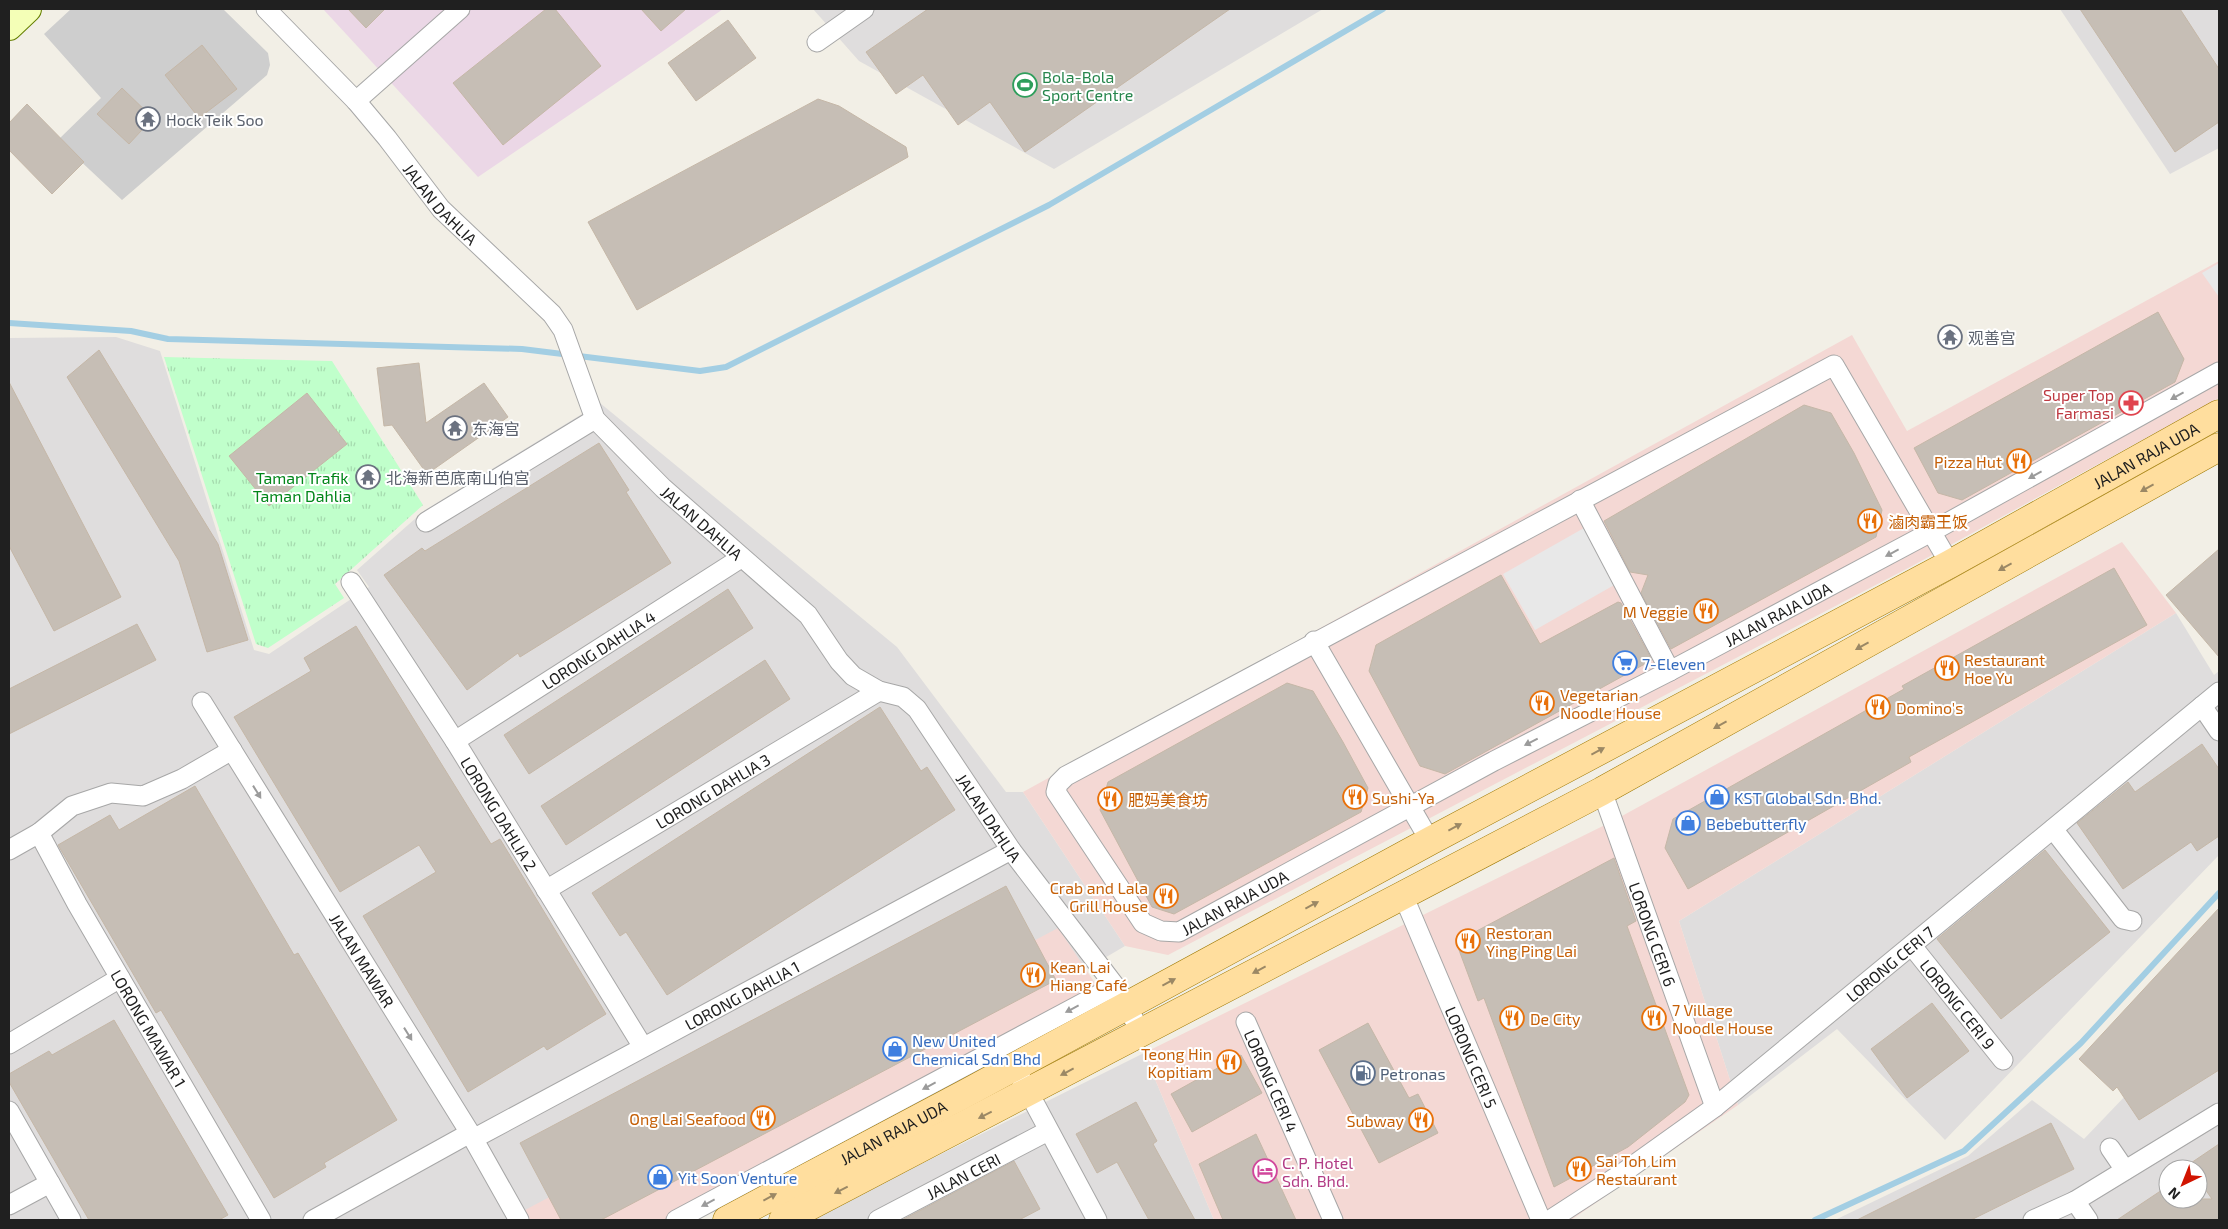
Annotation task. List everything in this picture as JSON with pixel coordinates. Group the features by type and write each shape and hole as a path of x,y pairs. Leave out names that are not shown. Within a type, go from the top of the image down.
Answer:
{"main road":[{"name":"JALAN RAJA UDA","path":"727,1220 1015,1067 1121,996 1430,841 1950,564 2219,414"},
{"name":"JALAN RAJA UDA","path":"782,1220 1602,791 2185,467 2219,446"},
{"path":"2185,467 2219,470"}],"street":[{"path":"9,27 28,9"},
{"name":"JALAN DAHLIA","path":"266,9 356,101 441,209 552,314 563,330 595,419 663,488 741,558 773,582 808,615 839,661 853,676 879,691 903,697 917,709 1011,850 1121,996 1141,1032"},
{"path":"356,101 460,9"},
{"path":"816,42 864,9"},
{"name":"JALAN RAJA UDA","path":"1931,532 1834,365 1314,641 1066,776 1058,784 1056,792 1143,922 1161,932 1179,932 1494,761 1670,671 1931,532 2219,372"},
{"path":"426,522 595,419"},
{"path":"1580,500 1670,671"},
{"path":"1931,532 1950,564"},
{"name":"LORONG DAHLIA 4","path":"455,741 741,558"},
{"name":"LORONG DAHLIA 2","path":"352,582 455,741 642,1048"},
{"path":"1314,641 1430,841"},
{"name":"LORONG DAHLIA 3","path":"546,890 879,691"},
{"name":"LORONG CERI 7","path":"1550,1220 1624,1172 1715,1107 2219,692"},
{"name":"JALAN MAWAR","path":"202,702 471,1136 519,1220"},
{"path":"2202,706 2219,731"},
{"path":"9,850 39,833 72,806 111,794 143,796 182,779 232,750"},
{"name":"LORONG CERI 6","path":"1602,791 1715,1107"},
{"path":"2053,829 2123,918 2132,921"},
{"name":"LORONG MAWAR 1","path":"39,833 120,978 261,1220"},
{"name":"LORONG DAHLIA 1","path":"313,1220 642,1048 1011,850"},
{"name":"LORONG CERI 5","path":"1403,895 1541,1220"},
{"name":"LORONG CERI 9","path":"1912,946 2003,1060"},
{"path":"9,1044 120,978"},
{"path":"676,1220 1121,996"},
{"name":"LORONG CERI 4","path":"1246,1022 1332,1220"},
{"path":"1015,1067 1096,1220"},
{"path":"9,1111 71,1220"},
{"path":"2033,1220 2075,1201 2219,1113"},
{"name":"JALAN CERI","path":"878,1220 1048,1132"},
{"path":"2110,1148 2125,1170"},
{"path":"9,1205 50,1182"},
{"path":"2075,1201 2088,1220"}],"shaded area":[{"name":"Hock Teik Soo","path":"71,9 223,9 268,53 270,65 267,75 122,200 58,140 101,98 44,34"},
{"path":"323,9 723,9 478,177"},
{"name":"Bola-Bola Sport Centre","path":"813,9 1323,9 1054,169 859,61"},
{"path":"2060,9 2219,9 2219,148 2170,174"},
{"path":"2219,261 2219,398 1912,566 1168,955 1125,946 1023,792 1852,335 1907,431"},
{"path":"2219,263 2219,297 2202,273"},
{"path":"116,337 160,351 254,650 269,654 369,587 357,570 425,510 600,403 897,647 1006,792 1023,792 1125,946 659,1220 9,1220 9,338"},
{"path":"1584,528 1616,584 1535,630 1503,574"},
{"path":"2122,542 2176,613 1679,921 1738,1105 1571,1220 1214,1220 1144,1053 1611,822"},
{"path":"2176,613 2214,675 2219,671 2219,855 1945,1140 1837,1029 1738,1105 1679,921"},
{"path":"1058,928 1101,992 689,1220 506,1220"},
{"path":"2219,998 2219,1220 1835,1220 1968,1156 2032,1100 2084,1139"},
{"path":"1144,1053 1214,1220 809,1220"}],"green space":[{"name":"Taman Trafik Taman Dahlia","path":"164,357 332,361 423,505 335,584 344,598 268,648 256,644"}],"building":[{"path":"348,9 385,9 366,28"},
{"path":"546,9 555,9 601,66 503,145 453,83"},
{"path":"641,9 686,9 661,31"},
{"name":"Bola-Bola Sport Centre","path":"928,9 1230,9 1025,152 990,102 958,125 923,75 896,94 866,52"},
{"path":"2080,9 2180,9 2219,69 2219,122 2175,152"},
{"path":"728,20 756,58 696,101 668,63"},
{"path":"202,45 237,89 199,118 165,75"},
{"path":"122,88 153,118 129,144 97,114"},
{"path":"818,99 839,106 906,147 908,157 637,310 588,222"},
{"path":"27,104 84,162 52,194 9,150 9,123"},
{"path":"2158,312 2184,359 2175,382 1962,500 1938,493 1914,448"},
{"path":"99,350 218,544 248,640 207,652 179,561 67,377"},
{"path":"419,363 426,423 484,383 508,417 427,474 392,425 384,426 377,368"},
{"path":"9,382 121,597 54,631 9,546"},
{"path":"307,393 347,444 269,506 229,456"},
{"path":"1804,405 1831,413 1854,453 1882,510 1876,537 1671,649 1641,593 1648,575 1630,572 1604,521"},
{"path":"599,443 629,490 626,492 671,563 520,657 518,653 467,690 384,575 422,548 425,551"},
{"path":"2219,549 2219,657 2166,595"},
{"path":"2114,568 2147,625 1909,757 1911,762 1688,889 1665,848 1673,819 1904,689 1902,686"},
{"path":"1501,575 1540,644 1618,602 1621,603 1652,660 1445,774 1420,766 1369,671 1376,645"},
{"path":"728,589 753,628 529,774 504,735"},
{"path":"137,624 156,660 9,734 9,689"},
{"path":"356,626 491,844 500,839 606,1014 547,1050 544,1046 468,1092 363,916 436,872 419,845 340,892 234,717 311,671 304,658"},
{"path":"765,660 790,699 566,845 541,806"},
{"path":"1287,683 1313,691 1343,742 1368,788 1361,812 1174,914 1152,907 1100,810 1108,782"},
{"path":"880,707 921,771 927,767 955,810 667,995 626,932 620,936 592,893"},
{"path":"2202,744 2219,769 2219,836 2197,851 2191,842 2123,889 2077,823 2128,782 2135,792"},
{"path":"195,786 294,955 298,953 397,1120 324,1163 326,1167 274,1198 161,1010 156,1013 58,845 110,815 119,830"},
{"path":"2045,850 2110,932 2001,1019 1937,939"},
{"path":"1614,858 1636,921 1627,926 1689,1095 1685,1102 1628,1147 1554,1187 1484,998 1478,1001 1456,942"},
{"path":"1006,886 1056,980 601,1220 561,1220 520,1143"},
{"path":"2219,908 2219,1070 2139,1120 2117,1087 2113,1091 2079,1059"},
{"path":"1932,1003 1969,1051 1907,1098 1871,1049"},
{"path":"114,1020 228,1215 219,1220 89,1220 9,1082 9,1074 49,1051 52,1055"},
{"name":"Petronas","path":"1368,1023 1409,1098 1418,1094 1438,1133 1379,1163 1319,1050"},
{"path":"1241,1055 1262,1093 1192,1132 1171,1094"},
{"path":"1136,1102 1157,1141 1153,1144 1195,1220 1149,1220 1117,1162 1097,1173 1076,1134"},
{"path":"2051,1123 2074,1169 1971,1220 1857,1220"},
{"path":"1256,1134 1296,1220 1223,1220 1199,1164"},
{"path":"2219,1144 2219,1220 2117,1220 2158,1193 2158,1209 2208,1209 2208,1199 2212,1199 2208,1193 2208,1159 2197,1159"},
{"path":"1014,1161 1040,1209 1019,1220 902,1220"}],"waterway":[{"path":"9,323 131,331 168,339 522,349 700,371 726,367 1049,205 1383,9"},
{"path":"1815,1220 1964,1151 2081,1043 2219,893"}],"place":[{"name":"Bola-Bola Sport Centre","path":"1025,85"},
{"name":"Hock Teik Soo","path":"148,119"},
{"name":"观善宫","path":"1950,337"},
{"name":"Super Top Farmasi","path":"2131,403"},
{"name":"东海宫","path":"455,428"},
{"name":"Pizza Hut","path":"2019,461"},
{"name":"北海新芭底南山伯宫","path":"368,477"},
{"name":"滷肉霸王饭","path":"1870,521"},
{"name":"M Veggie","path":"1706,611"},
{"name":"7-Eleven","path":"1625,663"},
{"name":"Restaurant Hoe Yu","path":"1947,668"},
{"name":"Vegetarian Noodle House","path":"1542,703"},
{"name":"Domino's","path":"1878,707"},
{"name":"Sushi-Ya","path":"1355,797"},
{"name":"KST Global Sdn. Bhd.","path":"1717,797"},
{"name":"肥妈美食坊","path":"1110,799"},
{"name":"Bebebutterfly","path":"1688,823"},
{"name":"Crab and Lala Grill House","path":"1166,896"},
{"name":"Restoran Ying Ping Lai","path":"1468,941"},
{"name":"Kean Lai Hiang Café","path":"1033,975"},
{"name":"De City","path":"1512,1018"},
{"name":"7 Village Noodle House","path":"1654,1018"},
{"name":"New United Chemical Sdn Bhd","path":"895,1049"},
{"name":"Teong Hin Kopitiam","path":"1229,1062"},
{"name":"Petronas","path":"1363,1073"},
{"name":"Ong Lai Seafood","path":"763,1118"},
{"name":"Subway","path":"1421,1120"},
{"name":"Sai Toh Lim Restaurant","path":"1579,1169"},
{"name":"C. P. Hotel Sdn. Bhd.","path":"1265,1171"},
{"name":"Yit Soon Venture","path":"660,1177"}]}
